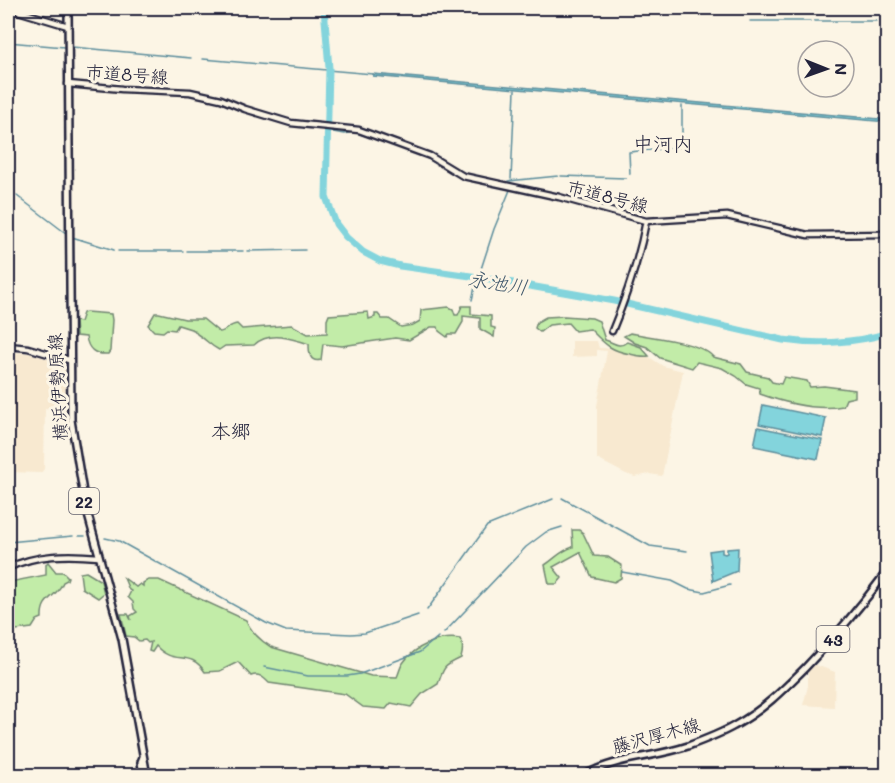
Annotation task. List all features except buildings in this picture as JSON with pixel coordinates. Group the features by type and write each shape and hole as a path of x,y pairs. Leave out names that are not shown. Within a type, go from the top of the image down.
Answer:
{"main road":[{"name":"横浜伊勢原線","path":"68,8 71,420 85,504 126,658 145,776"},
{"name":"藤沢厚木線","path":"583,776 603,765 690,745 751,716 778,694 832,640 860,608 888,570"}],"street":[{"path":"8,8 68,26"},
{"name":"市道8号線","path":"68,84 199,93 291,123 359,130 438,160 463,176 559,197 646,221 727,216 808,235 888,234"},
{"path":"612,331 626,299 638,262 646,221"},
{"path":"8,346 28,348 69,360"},
{"path":"8,568 39,558 75,555 99,557"}],"shaded area":[{"path":"572,341 597,341 599,348 618,349 646,355 663,366 683,371 662,476 649,474 635,477 597,459 597,406 607,351 597,350 597,356 572,357"},
{"path":"8,352 28,353 62,363 65,367 66,411 45,409 44,469 41,473 8,472"},
{"path":"813,664 835,672 834,707 803,705 808,686 808,670"}],"green space":[{"path":"462,306 471,306 471,314 491,316 491,327 495,328 494,337 480,329 480,318 463,316 463,322 456,334 449,334 447,337 439,331 438,327 431,327 409,340 395,338 342,346 323,344 321,360 317,361 310,356 309,344 288,338 266,338 254,345 225,346 219,350 194,330 178,325 175,330 167,329 163,332 154,331 148,325 155,313 159,313 185,319 203,319 219,332 237,324 242,329 292,325 308,334 327,333 329,315 368,312 369,319 378,314 382,319 389,319 401,327 420,321 421,310 449,307 453,309 455,315 458,315"},
{"path":"83,313 111,314 108,354 95,352 88,345 86,337 76,336 75,321 80,322"},
{"path":"546,317 592,318 599,321 605,340 618,345 627,342 641,347 649,356 617,351 590,329 575,331 568,323 549,325 540,332 535,328 537,322"},
{"path":"630,333 698,347 713,357 741,364 747,372 768,377 772,382 781,384 784,377 807,381 810,387 824,386 855,390 855,397 846,399 843,406 822,408 780,400 760,394 759,388 746,384 722,368 697,362 692,368 660,358 647,347 624,336"},
{"path":"572,530 579,530 583,533 594,556 608,557 622,566 621,578 614,582 592,577 580,552 553,567 562,578 557,584 549,584 545,565 573,547"},
{"path":"48,562 56,572 63,572 68,577 67,580 44,606 42,618 37,620 32,628 8,631 8,576 10,582 46,575"},
{"path":"86,572 101,581 104,593 98,598 82,588 80,573"},
{"path":"124,578 136,587 140,584 143,586 143,583 148,580 159,580 246,620 256,635 271,647 371,676 397,677 402,665 414,652 421,647 444,639 460,639 463,646 462,655 461,658 445,667 438,684 422,694 411,707 391,703 386,709 363,707 345,694 269,683 261,676 251,676 238,662 220,671 205,672 193,661 169,656 156,646 152,652 149,651 151,642 139,641 134,637 126,636 121,614 128,614 131,620 130,616 137,612 128,597 131,591"}],"water":[{"path":"373,74 880,119 887,120 887,122 373,76"},
{"path":"763,405 826,418 822,437 759,424"},
{"path":"758,427 822,440 818,459 754,446"},
{"path":"738,548 737,571 713,581 709,551 722,549 722,553 725,554 727,549"}],"waterway":[{"name":"永池川","path":"324,8 329,68 326,197 336,224 346,237 363,252 380,261 400,266 485,278 614,301 783,340 836,342 888,333"},
{"path":"750,21 810,21"},
{"path":"814,21 876,21"},
{"path":"881,21 888,21"},
{"path":"8,42 64,47"},
{"path":"72,47 191,58"},
{"path":"203,59 373,74"},
{"path":"511,179 515,90"},
{"path":"630,174 629,152 682,147 682,106"},
{"path":"327,131 345,134 353,132 427,158 437,164"},
{"path":"508,181 558,176"},
{"path":"561,176 626,178"},
{"path":"481,269 510,190"},
{"path":"17,196 67,234"},
{"path":"72,237 114,250"},
{"path":"247,251 305,250"},
{"path":"118,251 183,251"},
{"path":"187,251 243,251"},
{"name":"永池川","path":"478,280 480,272"},
{"path":"472,300 476,283"},
{"path":"562,498 650,546 687,551"},
{"path":"427,610 487,526 553,499"},
{"path":"444,633 526,547 546,532 562,527"},
{"path":"8,542 73,536"},
{"path":"79,536 85,536"},
{"path":"105,538 119,541 266,623 286,631 365,633 418,615"},
{"path":"622,572 672,581 688,589 704,592 730,585"},
{"path":"264,667 308,676 360,674 420,652 438,637"}],"district":[{"name":"中河内","path":"663,143"},
{"name":"本郷","path":"231,430"}]}
